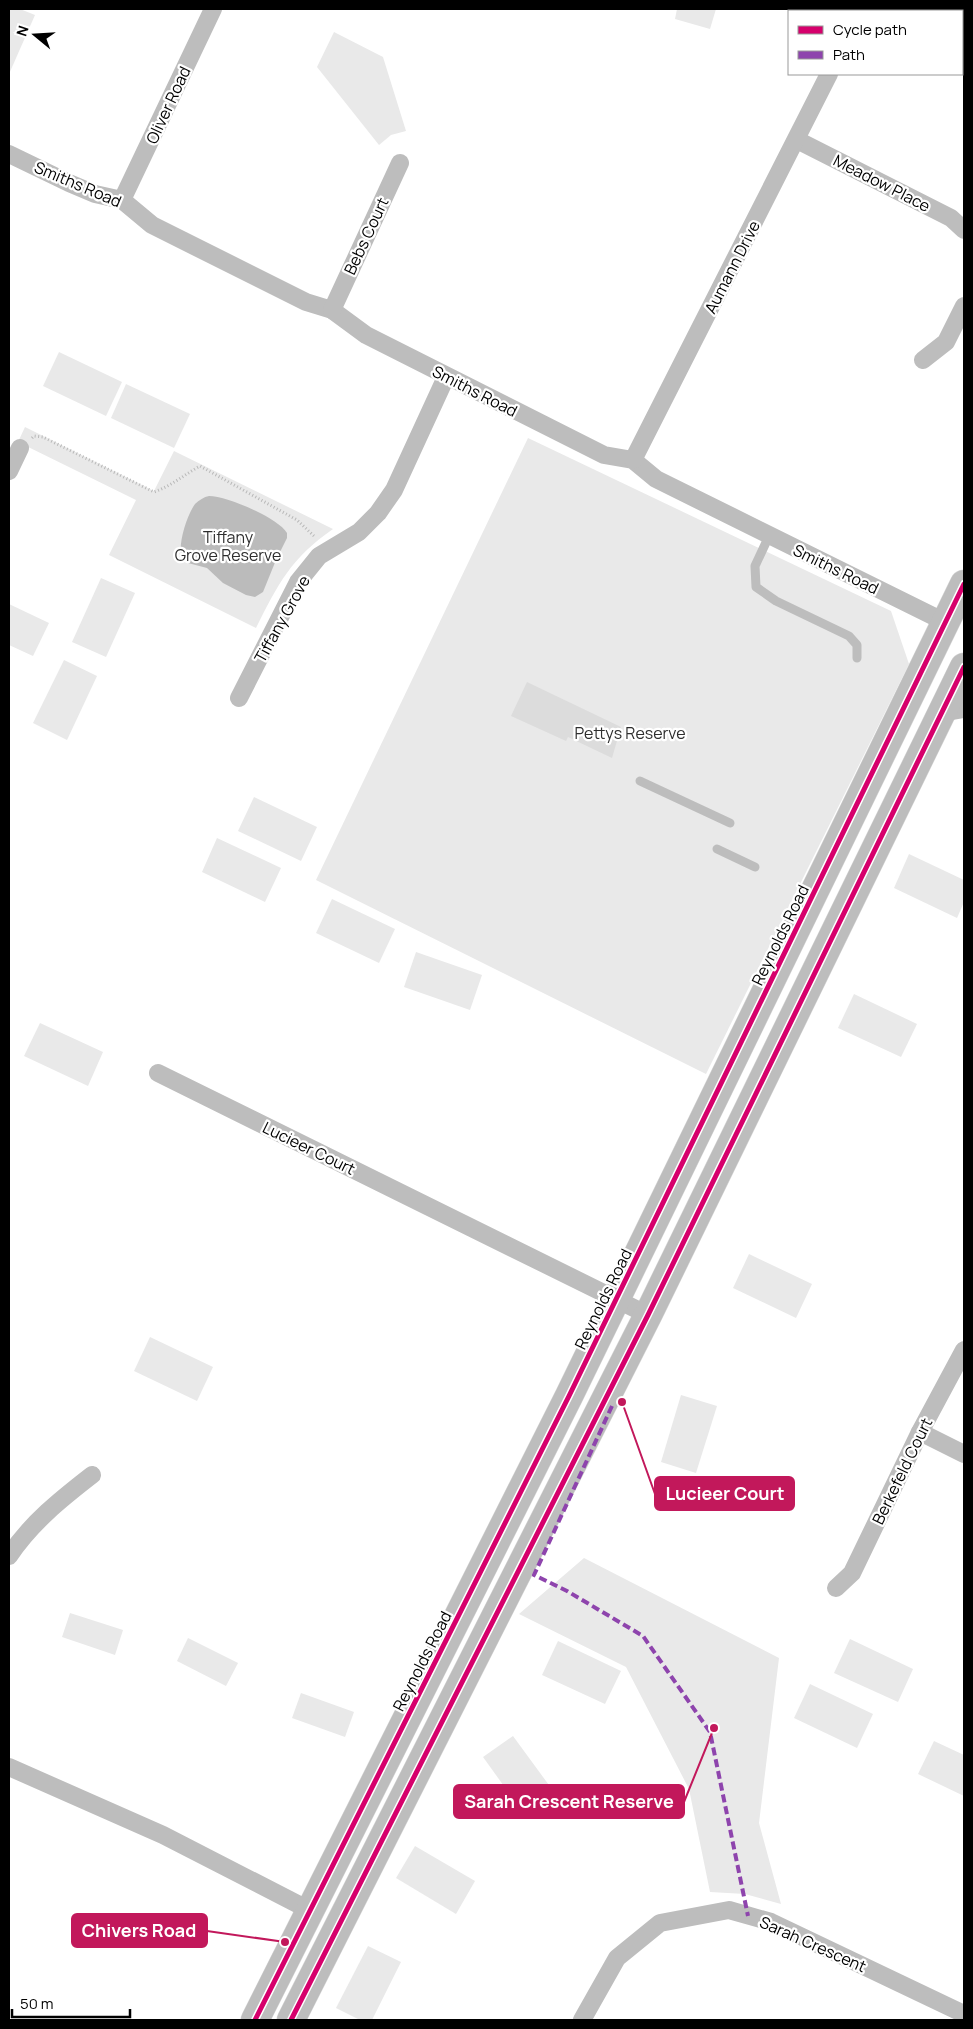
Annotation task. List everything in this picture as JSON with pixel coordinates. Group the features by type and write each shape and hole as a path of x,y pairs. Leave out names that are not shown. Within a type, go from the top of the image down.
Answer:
{"main road":[{"name":"Reynolds Road","path":"255,2020 955,627 964,584"},
{"path":"291,2020 953,711 964,667"}],"street":[{"name":"Oliver Road","path":"122,200 213,9"},
{"name":"Aumann Drive","path":"633,460 829,75"},
{"name":"Meadow Place","path":"797,140 951,218 964,230"},
{"name":"Smiths Road","path":"9,154 68,184 95,194 122,200 152,225 306,302 332,310 366,335 604,455 633,460 656,479 955,627"},
{"name":"Bebs Court","path":"332,310 400,163"},
{"path":"923,360 946,342 964,306"},
{"name":"Tiffany Grove","path":"239,698 298,582 319,556 359,532 378,513 394,490 446,376"},
{"path":"9,471 20,448"},
{"name":"Lucieer Court","path":"158,1073 616,1301 648,1315"},
{"name":"Berkefeld Court","path":"836,1588 852,1573 920,1432 964,1350"},
{"path":"920,1432 964,1454"},
{"path":"9,1556 20,1540 57,1501 92,1475"},
{"path":"9,1767 163,1835 311,1911"},
{"name":"Sarah Crescent","path":"582,2020 617,1958 660,1923 729,1910 770,1922 964,2014"}],"lane":[{"path":"769,536 755,566 756,587 776,601 849,636 857,645 857,658"},
{"path":"640,781 730,823"},
{"path":"717,849 755,867"}],"path":[{"path":"20,448 34,436 43,437 154,492 169,487 182,476 200,466 297,520 314,536"}],"green space":[{"path":"9,9 20,9 35,15 9,74"},
{"path":"677,9 716,9 710,29 675,19"},
{"path":"334,32 383,57 406,131 391,135 379,145 317,67"},
{"path":"59,352 122,382 106,416 43,386"},
{"path":"126,384 190,414 174,448 111,418"},
{"name":"Tiffany Grove Reserve","path":"25,427 154,491 174,451 333,529 296,561 271,598 256,628 109,555 136,500 18,442"},
{"name":"Pettys Reserve","path":"528,438 891,611 909,664 706,1074 316,880"},
{"path":"101,578 135,593 106,657 72,642"},
{"path":"9,604 49,623 33,656 9,645"},
{"path":"64,660 97,676 67,740 33,723"},
{"path":"254,797 317,827 301,861 238,831"},
{"path":"217,838 281,868 265,902 202,872"},
{"path":"909,854 964,880 964,902 957,918 894,888"},
{"path":"332,899 395,929 379,963 316,933"},
{"path":"416,952 482,975 470,1010 404,987"},
{"path":"854,994 917,1024 901,1057 838,1028"},
{"path":"40,1023 103,1052 88,1086 24,1056"},
{"path":"749,1254 812,1284 796,1318 733,1288"},
{"path":"150,1337 213,1367 197,1401 134,1371"},
{"path":"681,1395 717,1406 696,1473 661,1462"},
{"path":"584,1558 779,1658 759,1823 781,1904 745,1894 710,1892 689,1789 626,1667 519,1614"},
{"path":"70,1613 123,1630 115,1655 62,1637"},
{"path":"188,1638 238,1663 226,1686 177,1661"},
{"path":"850,1639 913,1669 898,1702 834,1673"},
{"path":"558,1641 621,1671 605,1704 542,1675"},
{"path":"810,1684 873,1714 857,1748 794,1718"},
{"path":"301,1693 354,1712 345,1737 292,1718"},
{"path":"513,1736 554,1792 524,1814 483,1757"},
{"path":"934,1741 964,1755 964,1796 918,1774"},
{"path":"415,1846 475,1881 456,1914 396,1878"},
{"path":"368,1946 401,1962 372,2020 360,2020 336,2008"}],"shaded area":[{"path":"209,496 228,500 251,509 274,521 287,533 287,538 263,592 255,597 246,595 223,583 207,568 188,563 182,559 182,538 189,515 195,504"}],"building":[{"path":"527,682 621,727 612,758 568,737 566,741 511,716"}],"marked path":[{"path":"612,1406 534,1575 567,1591 643,1636 710,1732 748,1916"}],"cycle path":[{"path":"255,2020 569,1396 964,584"},
{"path":"291,2020 648,1315 964,667"}],"place":[{"name":"Lucieer Court","path":"622,1402"},
{"name":"Sarah Crescent Reserve","path":"714,1728"},
{"name":"Chivers Road","path":"285,1942"}]}
